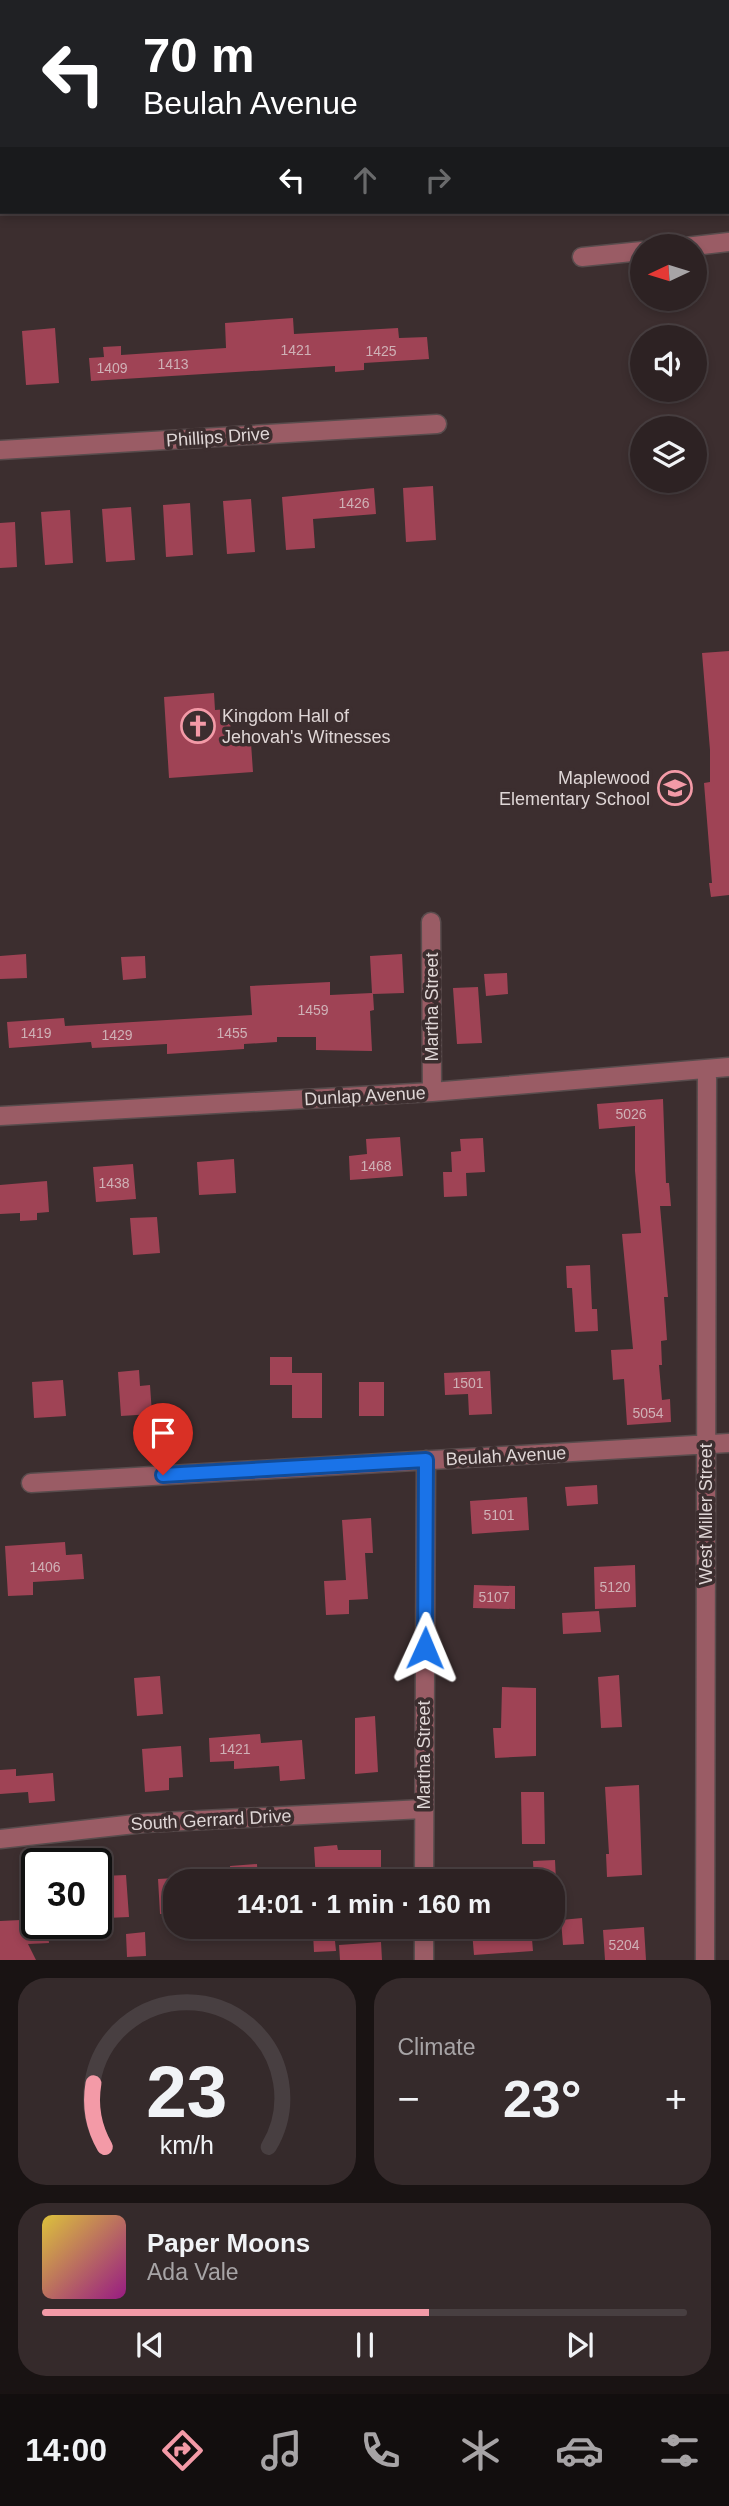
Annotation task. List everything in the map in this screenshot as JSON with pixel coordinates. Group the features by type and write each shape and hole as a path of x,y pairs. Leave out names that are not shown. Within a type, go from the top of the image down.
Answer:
{"street":[{"path":"707,244 729,242"},
{"path":"582,257 630,252"},
{"name":"Phillips Drive","path":"0,450 437,424"},
{"name":"Martha Street","path":"431,922 432,1092"},
{"name":"Dunlap Avenue","path":"0,1116 432,1092 729,1067"},
{"name":"West Miller Street","path":"705,1960 706,1069"},
{"name":"Beulah Avenue","path":"31,1483 729,1443"},
{"name":"Martha Street","path":"424,1869 426,1460"},
{"name":"South Gerrard Drive","path":"0,1839 144,1823 424,1809"},
{"path":"424,1939 424,1960"}],"building":[{"path":"293,318 294,334 398,328 399,338 427,337 429,359 364,363 364,370 335,372 335,366 91,381 89,358 104,357 103,347 121,346 121,355 226,348 225,323"},
{"path":"55,328 59,383 26,385 22,331"},
{"path":"433,486 436,540 406,542 403,488"},
{"path":"374,488 376,514 313,519 315,548 286,550 282,497"},
{"path":"251,499 255,552 227,554 223,501"},
{"path":"190,503 193,555 166,557 163,505"},
{"path":"131,507 135,560 106,562 102,509"},
{"path":"70,510 73,563 45,565 41,512"},
{"path":"15,522 17,567 0,568 0,523"},
{"path":"729,651 729,895 711,897 704,783 710,782 710,750 702,653"},
{"name":"Kingdom Hall of Jehovah's Witnesses","path":"214,693 215,710 229,709 232,744 251,743 253,772 169,778 164,697"},
{"path":"26,954 27,978 0,979 0,956"},
{"path":"402,954 404,993 373,994 374,1010 370,1011 372,1051 316,1050 316,1037 277,1037 277,1042 244,1044 244,1049 167,1054 167,1044 92,1048 91,1042 9,1048 7,1022 64,1018 65,1026 252,1015 250,986 330,982 330,995 372,993 370,956"},
{"path":"145,956 146,978 123,980 121,957"},
{"path":"507,973 508,994 486,996 484,974"},
{"path":"478,987 482,1043 457,1044 453,988"},
{"path":"663,1099 666,1183 669,1183 671,1206 660,1206 668,1297 664,1297 667,1340 661,1341 662,1365 659,1365 662,1400 670,1399 671,1422 627,1425 624,1379 613,1380 611,1350 633,1349 622,1234 641,1233 635,1171 635,1126 599,1129 597,1104"},
{"path":"400,1137 403,1176 350,1180 349,1156 367,1154 366,1139"},
{"path":"483,1138 485,1172 466,1173 467,1196 444,1197 443,1172 452,1172 451,1152 461,1151 460,1139"},
{"path":"234,1159 236,1193 199,1195 197,1162"},
{"path":"133,1164 136,1199 96,1202 93,1167"},
{"path":"47,1181 49,1212 37,1213 37,1220 20,1221 20,1213 0,1214 0,1185"},
{"path":"157,1217 160,1253 133,1255 130,1218"},
{"path":"590,1265 592,1309 597,1309 598,1331 575,1332 572,1288 567,1288 566,1266"},
{"path":"270,1357 292,1357 292,1385 270,1385"},
{"path":"139,1370 140,1386 150,1385 152,1414 121,1416 118,1372"},
{"path":"490,1371 492,1414 469,1415 468,1394 445,1395 444,1373"},
{"path":"292,1373 322,1373 322,1418 292,1418"},
{"path":"63,1380 66,1416 34,1418 32,1382"},
{"path":"359,1382 384,1382 384,1416 359,1416"},
{"path":"597,1485 598,1504 567,1506 565,1487"},
{"path":"527,1497 529,1530 472,1534 470,1501"},
{"path":"371,1518 373,1553 365,1553 368,1599 349,1600 349,1614 326,1615 324,1581 346,1580 342,1520"},
{"path":"65,1542 66,1555 82,1554 84,1579 33,1582 33,1595 8,1596 5,1546"},
{"path":"635,1565 636,1607 595,1609 594,1567"},
{"path":"474,1585 515,1586 515,1609 473,1608"},
{"path":"599,1611 601,1632 563,1634 562,1613"},
{"path":"619,1675 622,1727 601,1728 598,1677"},
{"path":"160,1676 163,1714 137,1716 134,1678"},
{"path":"502,1687 536,1688 536,1756 495,1758 493,1728 501,1728"},
{"path":"375,1716 378,1772 355,1774 355,1718"},
{"path":"260,1734 261,1743 302,1740 305,1779 280,1781 279,1766 234,1769 234,1761 210,1762 209,1738"},
{"path":"181,1746 183,1777 169,1778 169,1790 145,1792 142,1749"},
{"path":"16,1769 16,1776 53,1773 55,1801 29,1803 28,1792 0,1794 0,1770"},
{"path":"639,1785 642,1875 607,1877 606,1854 609,1854 605,1787"},
{"path":"521,1792 544,1792 545,1844 522,1844"},
{"path":"337,1845 338,1850 381,1850 381,1869 315,1869 314,1847"},
{"path":"555,1860 555,1869 533,1869 533,1861"},
{"path":"257,1864 257,1869 230,1869 230,1866"},
{"path":"126,1875 129,1917 112,1918 112,1876"},
{"path":"158,1879 163,1879 163,1914 160,1914"},
{"path":"582,1918 584,1944 563,1945 565,1920"},
{"path":"21,1920 21,1939 49,1939 49,1943 28,1944 36,1960 0,1960 0,1921"},
{"path":"644,1927 646,1960 605,1960 603,1930"},
{"path":"145,1932 146,1956 127,1957 126,1934"},
{"path":"313,1939 335,1939 336,1951 314,1952"},
{"path":"473,1939 532,1939 533,1951 474,1955"},
{"path":"381,1942 382,1960 340,1960 339,1945"}],"place":[{"name":"Kingdom Hall of Jehovah's Witnesses","path":"198,726"},
{"name":"Maplewood Elementary School","path":"675,788"}],"route":[{"path":"163,1475 426,1460 425,1648"}]}
